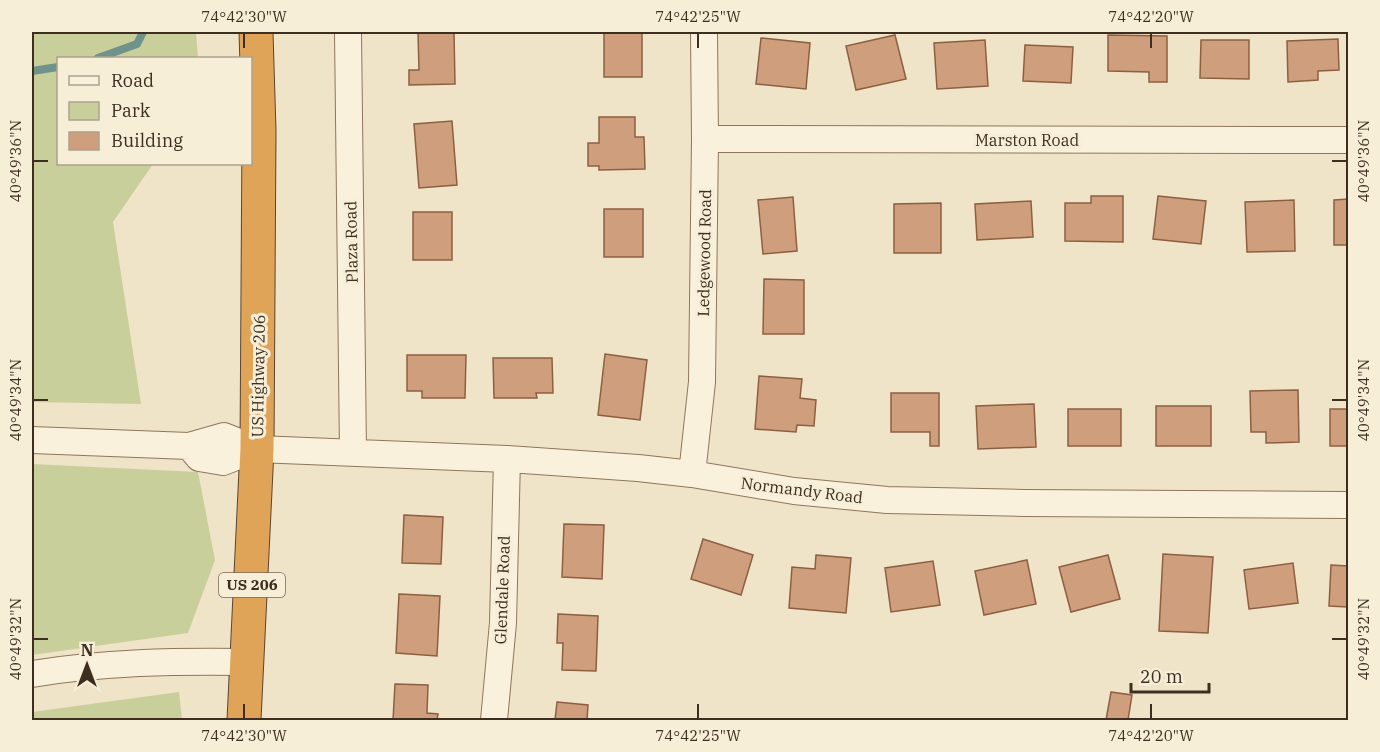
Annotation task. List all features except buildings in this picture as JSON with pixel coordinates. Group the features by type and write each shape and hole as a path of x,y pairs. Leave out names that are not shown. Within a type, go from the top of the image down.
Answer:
{"highway":[{"name":"US Highway 206","path":"244,720 257,449 260,131 256,32"}],"street":[{"name":"Plaza Road","path":"348,32 353,453"},
{"name":"Ledgewood Road","path":"692,474 702,382 704,32"},
{"name":"Marston Road","path":"705,139 1348,140"},
{"name":"Normandy Road","path":"32,440 189,446 224,436 257,449 507,459 638,468 692,474 794,491 887,500 1348,505"},
{"name":"Glendale Road","path":"494,720 503,622 507,459"},
{"path":"32,674 174,661 247,662"}],"green space":[{"path":"32,32 196,32 198,57 57,57 57,165 152,165 113,222 141,404 32,402"},
{"path":"32,464 198,472 215,560 188,633 32,655"},
{"path":"179,692 182,720 32,720 32,712"}],"waterway":[{"path":"101,57 137,44 143,32"},
{"path":"32,71 57,67"}]}
